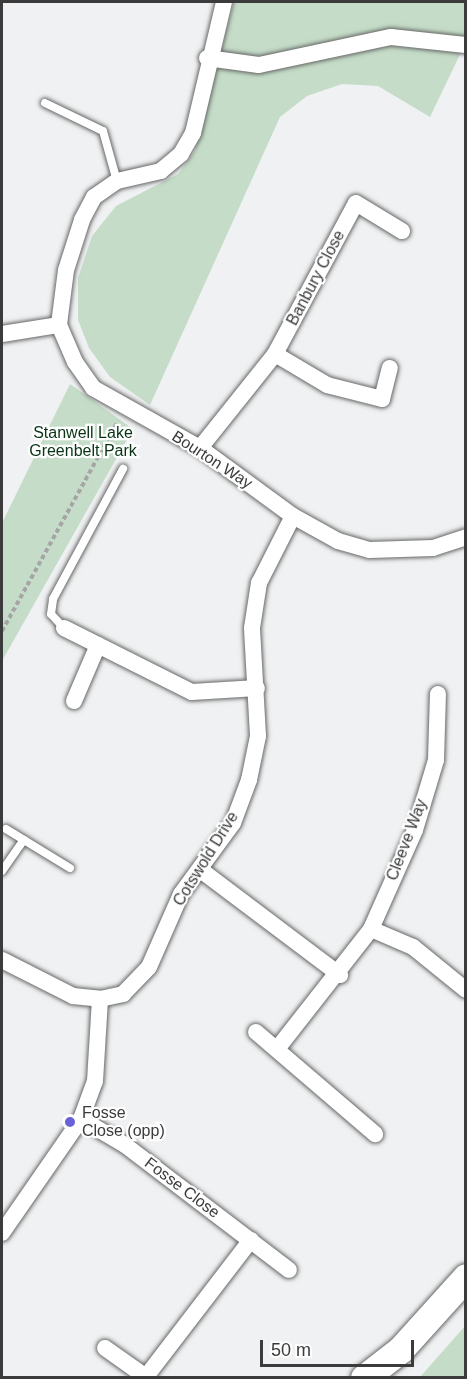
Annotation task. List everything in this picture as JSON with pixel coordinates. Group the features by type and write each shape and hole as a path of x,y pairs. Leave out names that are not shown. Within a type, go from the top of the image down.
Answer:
{"highway":[{"path":"363,1377 400,1350 465,1277"},
{"path":"386,1377 400,1350"}],"street":[{"path":"2,334 59,325 66,270 82,220 94,197 117,181 161,171 182,154 192,133 207,58 224,2"},
{"path":"207,58 259,65 391,37 465,45"},
{"name":"Banbury Close","path":"200,448 275,354 356,203 402,231"},
{"name":"Bourton Way","path":"59,325 93,388 200,448 293,516 338,541 370,550 433,548 465,537"},
{"path":"275,354 327,385 382,399 390,368"},
{"name":"Cotswold Drive","path":"2,960 74,996 100,999 123,994 148,967 181,894 202,871 233,824 249,780 258,736 252,628 259,584 293,516"},
{"path":"64,628 192,692 257,688"},
{"path":"74,701 98,645"},
{"name":"Cleeve Way","path":"277,1049 340,975 371,928 415,830 436,760 438,694"},
{"path":"202,871 340,975"},
{"path":"371,928 413,947 465,990"},
{"path":"2,1233 81,1119 94,1081 100,999"},
{"path":"256,1032 375,1134"},
{"name":"Fosse Close","path":"81,1119 125,1145 289,1270"},
{"path":"105,1348 146,1377 251,1240"}],"lane":[{"path":"45,103 103,131 117,181"},
{"path":"64,628 51,614 53,599 123,469"},
{"path":"6,829 70,868"},
{"path":"2,871 24,840"}],"path":[{"path":"2,631 126,408"}],"green space":[{"path":"234,2 465,2 465,44 430,117 378,86 342,84 307,96 280,117 150,405 110,377 89,348 78,320 78,278 92,236 116,206 178,174 195,151"},
{"name":"Stanwell Lake Greenbelt Park","path":"70,384 133,429 2,661 2,523"},
{"path":"465,1326 465,1377 420,1377"}],"place":[{"name":"Fosse Close (opp)","path":"70,1122"}]}
